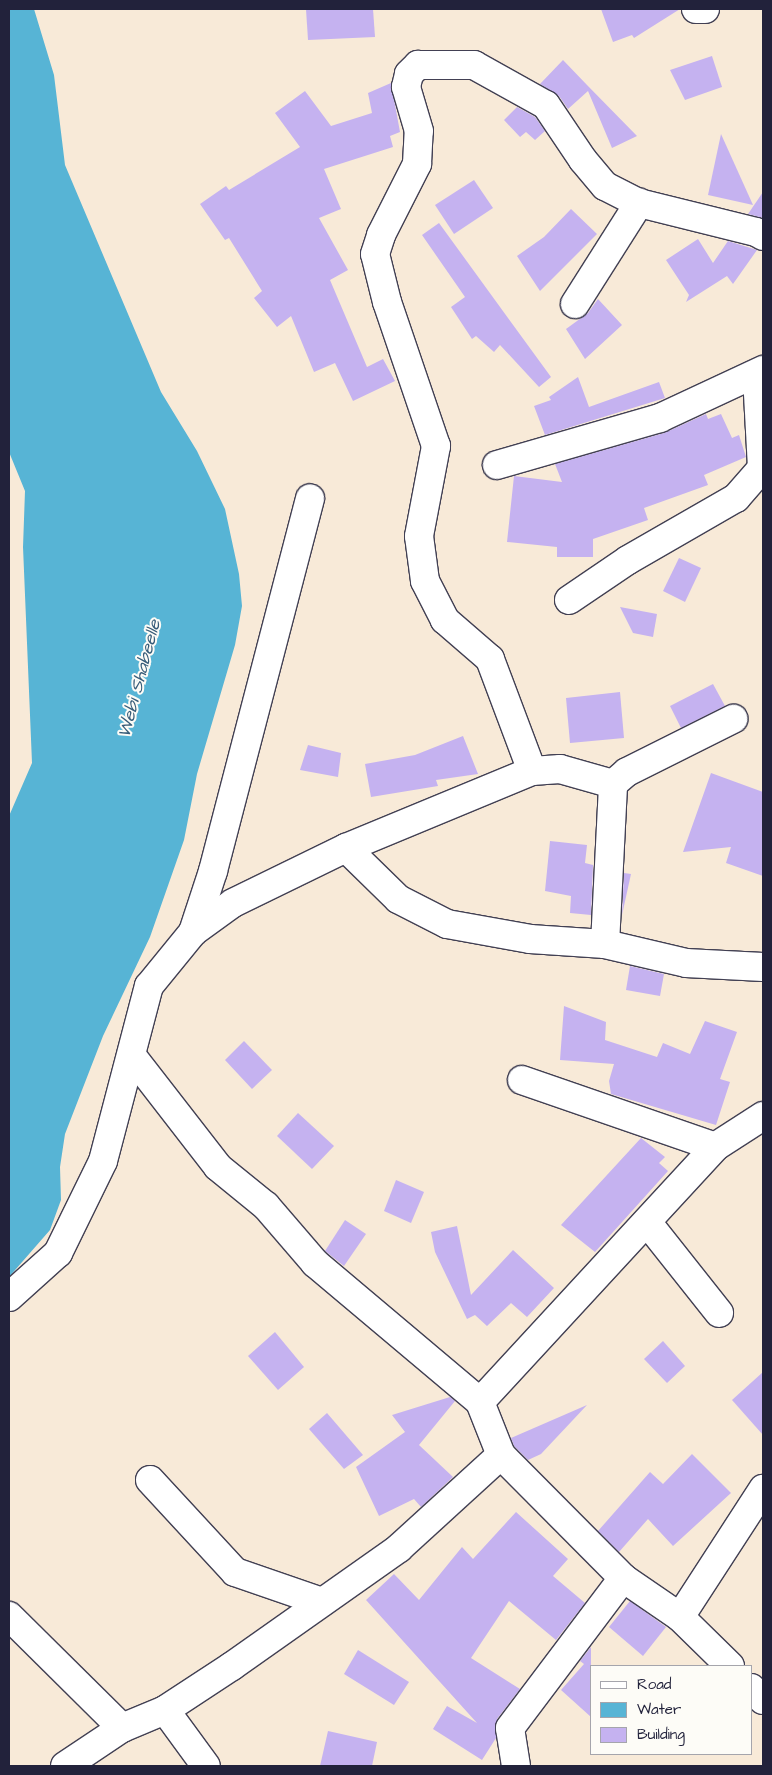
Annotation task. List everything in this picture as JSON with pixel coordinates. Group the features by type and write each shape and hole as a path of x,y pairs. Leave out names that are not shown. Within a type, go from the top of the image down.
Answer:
{"street":[{"path":"696,9 705,9"},
{"path":"532,771 490,659 446,620 425,582 419,536 436,446 387,302 375,254 381,235 417,164 419,131 406,88 409,74 418,65 474,65 546,105 582,160 605,186 639,203 756,232 763,236"},
{"path":"575,304 639,203"},
{"path":"497,465 660,418 760,372 762,468 736,498 628,560 569,600"},
{"path":"193,932 213,871 310,498"},
{"path":"605,944 613,784 627,772 733,720"},
{"path":"9,1298 58,1253 103,1161 149,986 193,932 232,903 346,848 532,771 560,768 613,784"},
{"path":"346,848 398,899 447,924 530,939 605,944 686,963 763,967"},
{"path":"132,1056 218,1167 266,1206 315,1262 480,1402 501,1455 623,1578 680,1616 729,1665"},
{"path":"522,1080 715,1146"},
{"path":"480,1402 715,1146 763,1116"},
{"path":"647,1222 719,1314"},
{"path":"65,1766 122,1728 165,1710 399,1548 501,1455"},
{"path":"150,1480 235,1572 322,1602"},
{"path":"680,1616 763,1489"},
{"path":"516,1766 510,1728 623,1578"},
{"path":"9,1616 122,1728"},
{"path":"752,1689 763,1700"},
{"path":"165,1710 206,1766"}],"water":[{"name":"Webi Shabeelle","path":"9,9 34,9 54,75 65,165 161,392 197,451 225,509 239,574 242,606 235,645 197,774 184,840 150,937 103,1036 65,1134 60,1167 61,1200 50,1230 9,1277 9,816 32,763 23,547 25,491 9,452"}],"building":[{"path":"306,9 373,9 375,37 308,40"},
{"path":"601,9 680,9 634,38 632,35 613,42"},
{"path":"712,56 722,87 685,100 670,70"},
{"path":"563,60 637,136 612,148 588,91 568,109 559,96 540,84"},
{"path":"391,83 400,132 390,136 393,147 324,169 341,209 319,218 348,270 330,280 367,367 383,359 395,381 353,401 335,363 314,372 291,316 277,327 254,298 262,291 229,238 225,240 200,204 226,186 229,190 300,147 275,113 305,91 331,126 372,113 368,93"},
{"path":"517,107 535,117 545,131 535,140 526,132 520,137 504,120"},
{"path":"721,134 753,205 708,195"},
{"path":"474,180 493,208 454,234 435,205"},
{"path":"763,192 763,218 748,214"},
{"path":"571,209 597,234 540,291 517,256 544,237"},
{"path":"439,223 551,377 539,387 500,345 494,352 476,336 472,339 451,307 465,297 422,235"},
{"path":"698,239 713,263 728,241 757,250 733,284 727,276 686,302 689,295 666,260"},
{"path":"598,299 622,325 585,359 566,329 588,313"},
{"path":"578,377 589,407 659,382 665,398 545,435 534,406 551,400 549,397"},
{"path":"706,414 708,419 721,414 732,438 739,435 746,457 704,475 708,485 644,508 648,520 593,539 593,557 557,557 557,547 507,542 514,476 562,482 555,464 664,433"},
{"path":"679,558 701,568 685,602 663,591"},
{"path":"620,607 657,614 653,637 633,633"},
{"path":"713,684 725,706 681,728 670,706"},
{"path":"620,692 624,738 570,743 566,698"},
{"path":"463,736 478,774 436,780 438,786 371,797 365,764 415,755"},
{"path":"308,745 341,753 338,777 300,770"},
{"path":"711,773 763,792 763,876 726,863 731,847 683,852"},
{"path":"550,841 587,845 585,863 593,865 591,915 570,913 571,896 545,891"},
{"path":"624,873 631,874 622,915"},
{"path":"630,966 664,974 660,996 626,990"},
{"path":"564,1006 606,1022 605,1040 657,1057 663,1043 690,1054 705,1021 737,1032 720,1079 730,1082 716,1125 611,1094 609,1081 614,1064 560,1060"},
{"path":"244,1041 272,1070 252,1089 225,1060"},
{"path":"298,1113 334,1146 312,1169 277,1136"},
{"path":"641,1138 665,1157 659,1163 668,1171 595,1252 561,1225"},
{"path":"396,1180 424,1192 411,1223 384,1211"},
{"path":"345,1220 366,1234 344,1266 325,1251"},
{"path":"457,1226 471,1295 513,1250 554,1288 527,1317 511,1303 487,1326 475,1315 467,1319 435,1252 431,1232"},
{"path":"275,1332 304,1367 278,1390 248,1356"},
{"path":"663,1341 685,1366 667,1383 644,1359"},
{"path":"763,1372 763,1435 732,1400"},
{"path":"450,1397 455,1401 419,1445 453,1477 421,1507 414,1499 379,1516 356,1467 405,1432 392,1415"},
{"path":"587,1405 541,1454 528,1460 514,1446 511,1438"},
{"path":"327,1413 363,1455 344,1469 309,1429"},
{"path":"692,1454 731,1493 673,1546 648,1519 619,1552 598,1531 650,1472 663,1484"},
{"path":"516,1512 568,1559 553,1576 585,1603 556,1640 509,1601 471,1658 520,1689 497,1719 496,1738 482,1760 433,1729 447,1706 477,1723 366,1600 394,1574 419,1600 462,1547 473,1559"},
{"path":"630,1601 666,1627 643,1656 609,1627"},
{"path":"591,1647 590,1716 561,1690 584,1664 580,1661"},
{"path":"358,1650 409,1682 394,1705 344,1674"},
{"path":"328,1731 377,1742 372,1766 320,1766"}]}
